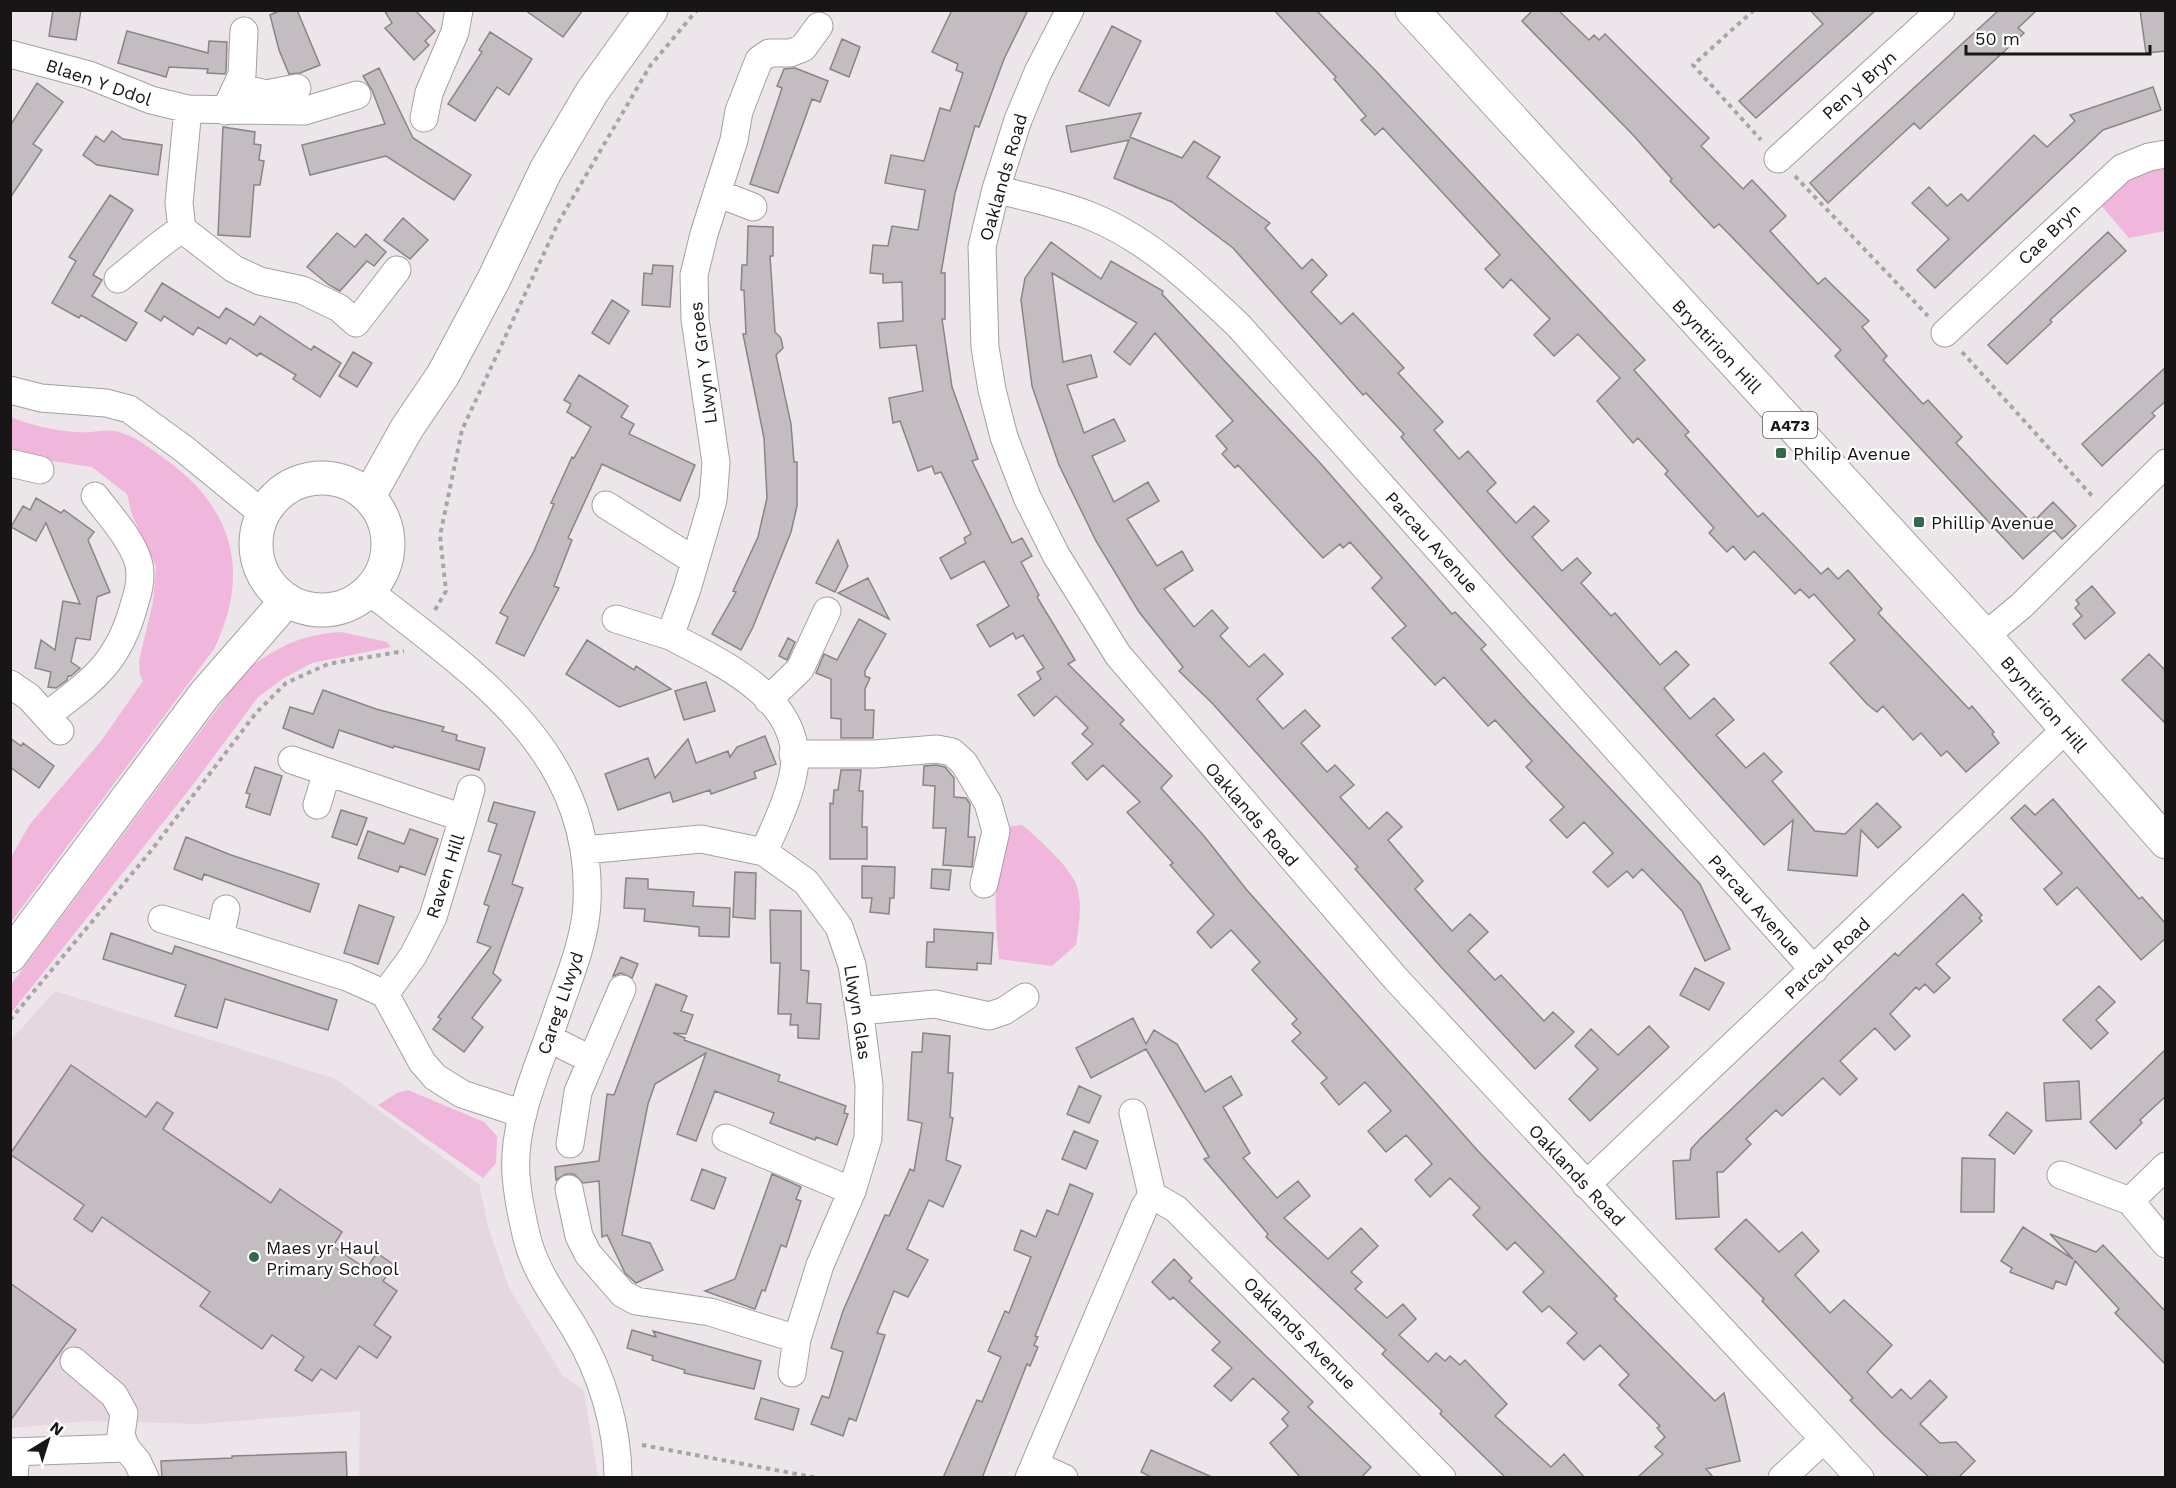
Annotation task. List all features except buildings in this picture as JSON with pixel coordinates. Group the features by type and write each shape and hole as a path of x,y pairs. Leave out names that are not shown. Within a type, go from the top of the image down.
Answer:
{"main road":[{"path":"369,496 407,428 444,375 494,279 546,170 592,92 651,10"},
{"name":"Bryntirion Hill","path":"1412,10 1984,636 2166,842"},
{"path":"314,478 342,480 369,496 382,515 388,534 388,557 382,573 369,591 350,604 327,610 309,609 287,600 271,586 260,565 257,531 262,513 274,498 292,485 314,478"},
{"path":"10,956 205,694 287,600"}],"street":[{"name":"Oaklands Road","path":"1070,10 1038,72 1022,111 996,189 982,247 985,347 992,390 1004,437 1027,497 1056,555 1118,656 1396,979 1860,1478"},
{"name":"Pen y Bryn","path":"1778,159 1941,10"},
{"path":"424,118 429,93 455,32 459,11"},
{"name":"Llwyn Y Groes","path":"670,636 713,500 716,463 695,319 694,275 734,140 738,111 759,60 769,53 790,53 803,48 819,26"},
{"path":"231,99 242,75 244,32"},
{"name":"Blaen Y Ddol","path":"10,54 89,75 151,100 189,109 231,99 304,111 357,95"},
{"path":"231,99 297,88"},
{"path":"189,109 179,203 182,229 234,269 260,281 302,290 339,308 356,323 397,270"},
{"name":"Cae Bryn","path":"1945,333 2122,168 2166,153"},
{"name":"Parcau Avenue","path":"996,189 1093,216 1141,242 1187,276 1239,326 1814,970"},
{"path":"717,193 753,207"},
{"path":"118,279 154,246 182,229"},
{"path":"10,390 41,398 106,403 129,409 184,449 262,513"},
{"path":"10,463 40,470"},
{"path":"1984,636 2021,606 2166,463"},
{"path":"10,684 29,696 53,723 76,693 100,673 114,656 128,628 139,589 139,564 133,547 95,496"},
{"path":"606,505 695,561"},
{"name":"Careg Llwyd","path":"369,591 491,691 524,724 547,753 571,796 585,850 587,904 580,944 523,1114 516,1152 517,1185 531,1253 597,1371 614,1440 618,1478"},
{"path":"768,700 800,669 827,611"},
{"path":"616,619 670,636 716,661 749,682 776,708 792,734 794,768 764,852"},
{"name":"Parcau Road","path":"1586,1185 2066,729"},
{"path":"793,754 875,754 937,749 952,752 964,763 988,803 996,831 984,884"},
{"name":"Raven Hill","path":"292,760 463,818 433,917 413,956 385,994"},
{"path":"317,805 327,772"},
{"path":"463,818 471,789"},
{"name":"Llwyn Glas","path":"585,850 701,839 764,852 806,882 839,927 852,964 859,1011 869,1085 868,1138 852,1191 820,1265 797,1339 792,1373"},
{"path":"220,936 226,909"},
{"path":"162,919 347,977 385,994 422,1062 435,1077 462,1094 523,1114"},
{"path":"570,1144 578,1092 590,1059 611,1019 621,988"},
{"path":"859,1011 935,1004 989,1016 1004,1011 1025,997"},
{"path":"548,1038 590,1059"},
{"path":"1064,1478 1032,1471 1144,1208 1152,1195 1133,1113"},
{"path":"726,1138 852,1191"},
{"path":"2130,1201 2166,1166"},
{"path":"2061,1174 2130,1201 2166,1244"},
{"path":"569,1189 583,1245 623,1294 636,1301 710,1312 797,1339"},
{"name":"Oaklands Avenue","path":"1152,1195 1176,1209 1442,1478"},
{"path":"74,1361 114,1395 124,1413 122,1435 126,1448 137,1461 145,1478"},
{"path":"1782,1478 1823,1440"},
{"path":"13,1461 126,1448"}],"path":[{"path":"10,1020 150,852 256,713 286,683 328,664 409,650 422,633 446,591 440,537 462,430 558,223 650,66 697,10"},
{"path":"1754,10 1693,65 1778,159 1945,333 2111,515"},
{"path":"614,1440 818,1478"}],"shaded area":[{"path":"2165,167 2165,231 2129,238 2099,203 2130,176"},
{"path":"11,417 61,431 118,432 144,444 188,478 207,499 221,521 229,544 233,568 232,594 214,649 11,922 11,857 30,824 101,741 143,681 139,661 153,602 156,567 132,515 127,494 92,467 25,457 11,452"},
{"path":"341,632 387,642 391,647 312,663 284,678 258,697 192,786 11,1013 10,986 247,669 291,643 314,636"},
{"path":"1022,825 1060,861 1072,877 1078,891 1080,914 1076,945 1052,966 999,959 996,891 1000,860 1011,826"},
{"name":"Maes yr Haul Primary School","path":"55,991 336,1079 479,1184 488,1226 509,1288 563,1376 584,1391 598,1477 359,1477 360,1411 199,1424 88,1421 11,1428 11,1040"},
{"path":"408,1090 484,1122 497,1136 496,1163 483,1178 378,1105 397,1093"}],"place":[{"name":"Philip Avenue","path":"1781,453"},
{"name":"Phillip Avenue","path":"1919,522"},
{"name":"Maes yr Haul Primary School","path":"254,1257"}]}
